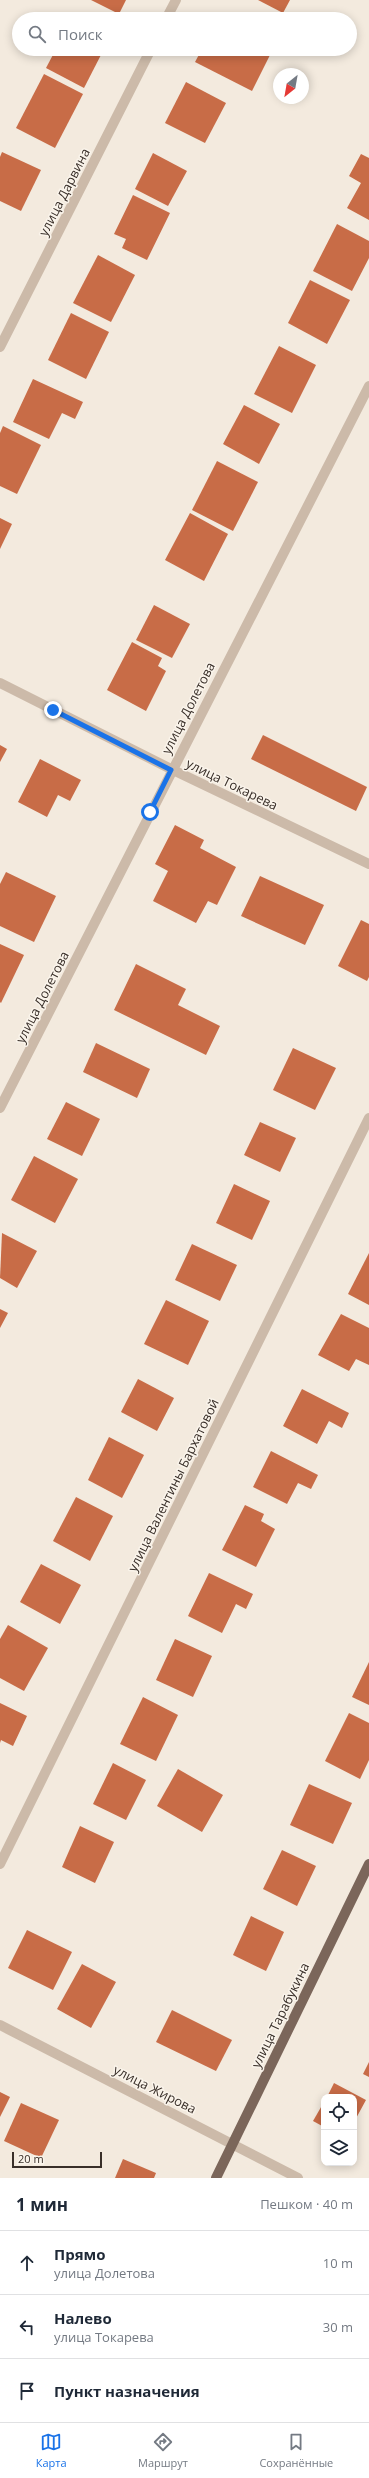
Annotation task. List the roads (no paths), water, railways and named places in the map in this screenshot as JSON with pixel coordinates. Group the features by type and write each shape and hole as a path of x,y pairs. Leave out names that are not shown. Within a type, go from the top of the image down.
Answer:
{"main road":[{"name":"улица Тарабукина","path":"216,2178 232,2142 369,1864"}],"street":[{"path":"170,12 176,0"},
{"name":"улица Дарвина","path":"0,347 147,56"},
{"name":"улица Долетова","path":"0,1108 171,770 369,386"},
{"name":"улица Токарева","path":"0,683 171,770 369,864"},
{"name":"улица Валентины Бархатовой","path":"0,1864 369,1118"},
{"name":"улица Жирова","path":"0,2025 232,2142 298,2178"}]}
